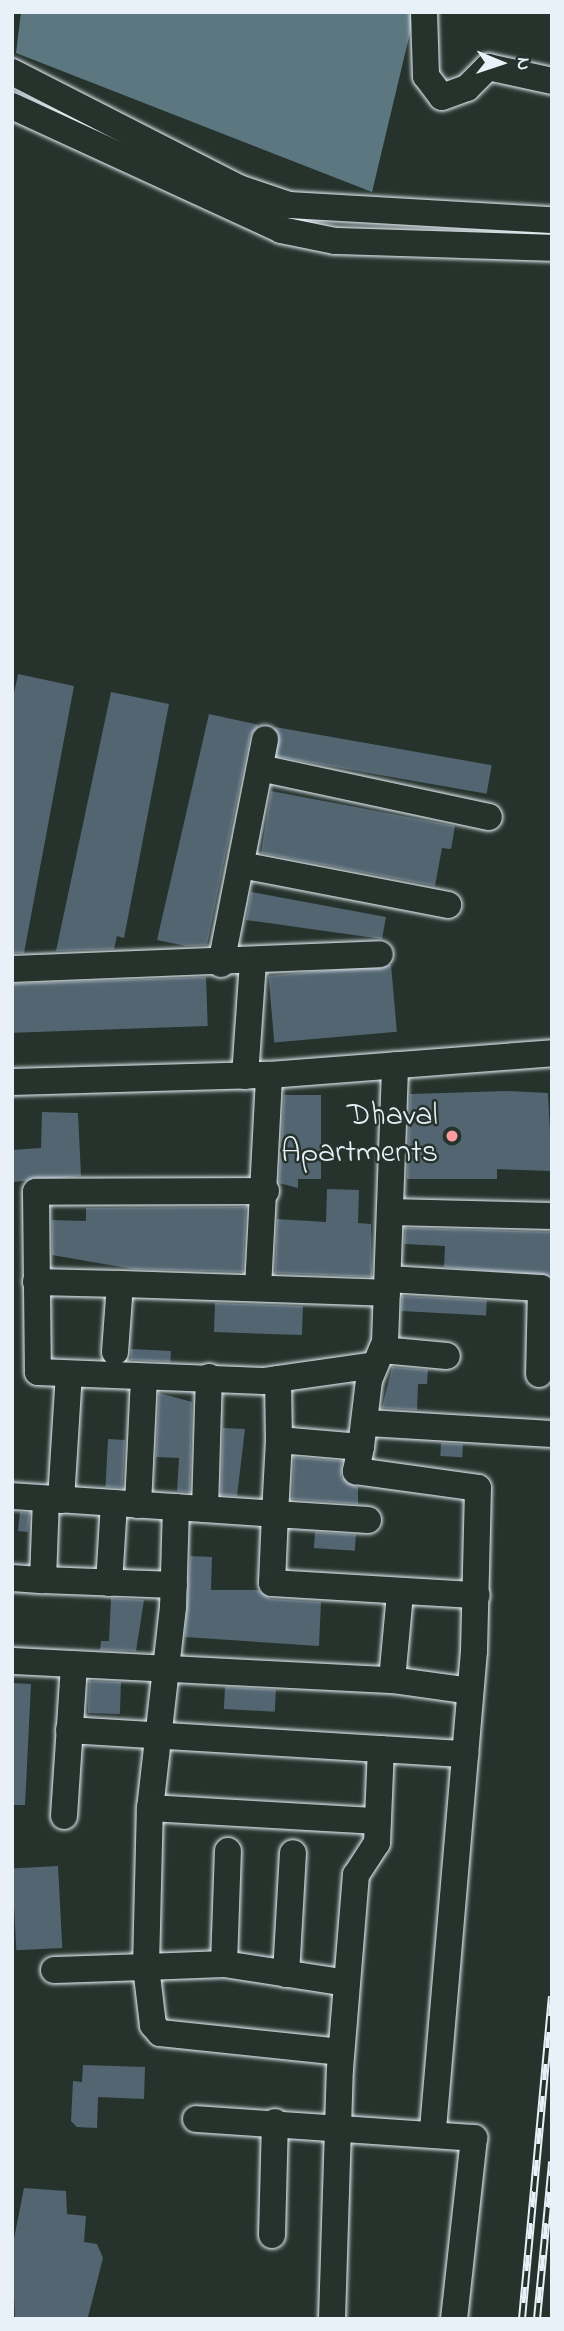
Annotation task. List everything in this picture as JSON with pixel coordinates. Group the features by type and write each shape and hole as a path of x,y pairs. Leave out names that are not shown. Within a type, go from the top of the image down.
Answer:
{"street":[{"path":"424,12 426,76 442,97 467,88 488,67 552,81"},
{"path":"12,72 239,188 289,205 552,220"},
{"path":"12,107 281,230 335,241 552,248"},
{"path":"221,964 265,739"},
{"path":"260,768 489,817"},
{"path":"241,865 448,905"},
{"path":"12,970 221,964 380,954"},
{"path":"253,962 257,1076 266,1191 257,1288"},
{"path":"12,1082 257,1076 552,1054"},
{"path":"395,1065 387,1286 379,1357 356,1471 478,1488 477,1595 433,2134"},
{"path":"266,1191 24,1192 36,1282 38,1372 144,1380 209,1377 278,1379 379,1357 447,1356"},
{"path":"390,1212 552,1216"},
{"path":"36,1282 257,1288 541,1288 539,1374"},
{"path":"115,1352 120,1284"},
{"path":"43,1580 69,1374"},
{"path":"205,1509 209,1377"},
{"path":"278,1379 279,1440 272,1583 400,1593 477,1595"},
{"path":"109,1583 126,1504 144,1380"},
{"path":"279,1440 364,1435 552,1434"},
{"path":"12,1496 369,1520"},
{"path":"176,1507 174,1585 167,1668 150,1808 146,1967 153,2025 160,2033 341,2052"},
{"path":"12,1578 174,1585"},
{"path":"392,1680 400,1593"},
{"path":"12,1661 392,1680 470,1692"},
{"path":"64,1816 74,1664"},
{"path":"69,1730 465,1754"},
{"path":"332,2319 341,2052 356,1875 377,1843 381,1749"},
{"path":"150,1808 378,1821"},
{"path":"224,1964 228,1851"},
{"path":"286,1974 293,1853"},
{"path":"54,1970 224,1964 347,1983"},
{"path":"196,2119 339,2125 474,2138 454,2319"},
{"path":"272,2235 275,2122"}],"water":[{"path":"21,12 415,12 372,192 16,53"}],"building":[{"path":"18,674 74,686 24,953 12,953 12,703"},
{"path":"111,692 169,704 124,938 117,936 114,949 56,951"},
{"path":"209,714 259,725 250,736 207,945 186,946 157,940"},
{"path":"275,727 492,765 487,794 270,756"},
{"path":"271,791 455,826 451,849 442,848 435,886 261,853"},
{"path":"251,892 386,917 382,939 246,920"},
{"path":"391,965 397,1032 274,1042 268,976"},
{"path":"206,977 208,1026 14,1033 12,984"},
{"name":"Dhaval Apartments","path":"506,1091 548,1093 552,1171 497,1169 497,1179 407,1179 410,1094"},
{"path":"284,1095 321,1095 321,1179 298,1179 298,1188 279,1183"},
{"path":"42,1112 78,1113 81,1176 12,1182 12,1150 41,1148"},
{"path":"327,1189 359,1190 358,1223 371,1224 372,1277 275,1273 277,1219 326,1222"},
{"path":"246,1207 243,1272 133,1269 52,1255 52,1220 86,1221 86,1208"},
{"path":"405,1228 552,1232 552,1276 444,1267 445,1246 404,1244"},
{"path":"402,1296 487,1300 486,1315 401,1311"},
{"path":"215,1303 303,1306 302,1335 214,1332"},
{"path":"131,1349 171,1351 170,1362 130,1360"},
{"path":"392,1367 428,1370 427,1384 418,1384 417,1410 382,1408"},
{"path":"159,1393 192,1402 190,1492 177,1491 179,1458 156,1457"},
{"path":"223,1428 245,1429 237,1496 221,1495"},
{"path":"108,1439 125,1440 122,1488 105,1487"},
{"path":"441,1443 463,1444 462,1457 440,1456"},
{"path":"294,1457 342,1461 341,1477 358,1487 358,1504 292,1499"},
{"path":"20,1512 30,1513 28,1532 18,1531"},
{"path":"315,1532 356,1535 355,1551 314,1548"},
{"path":"190,1556 212,1557 211,1590 258,1590 271,1599 321,1602 319,1646 185,1637"},
{"path":"111,1598 144,1600 136,1651 100,1650 101,1641 109,1641"},
{"path":"89,1681 121,1682 120,1714 88,1713"},
{"path":"12,1683 31,1684 25,1805 12,1805"},
{"path":"225,1687 276,1690 275,1712 224,1709"},
{"path":"58,1866 62,1948 16,1950 12,1868"},
{"path":"83,2065 145,2067 144,2099 98,2097 97,2128 77,2127 71,2121 73,2081 82,2082"},
{"path":"24,2188 66,2191 67,2214 86,2216 84,2242 97,2244 103,2258 88,2317 15,2319 12,2249"}],"railway":[{"path":"522,2319 552,1996"},
{"path":"537,2319 552,2162"}],"place":[{"name":"Dhaval Apartments","path":"452,1136"}]}
